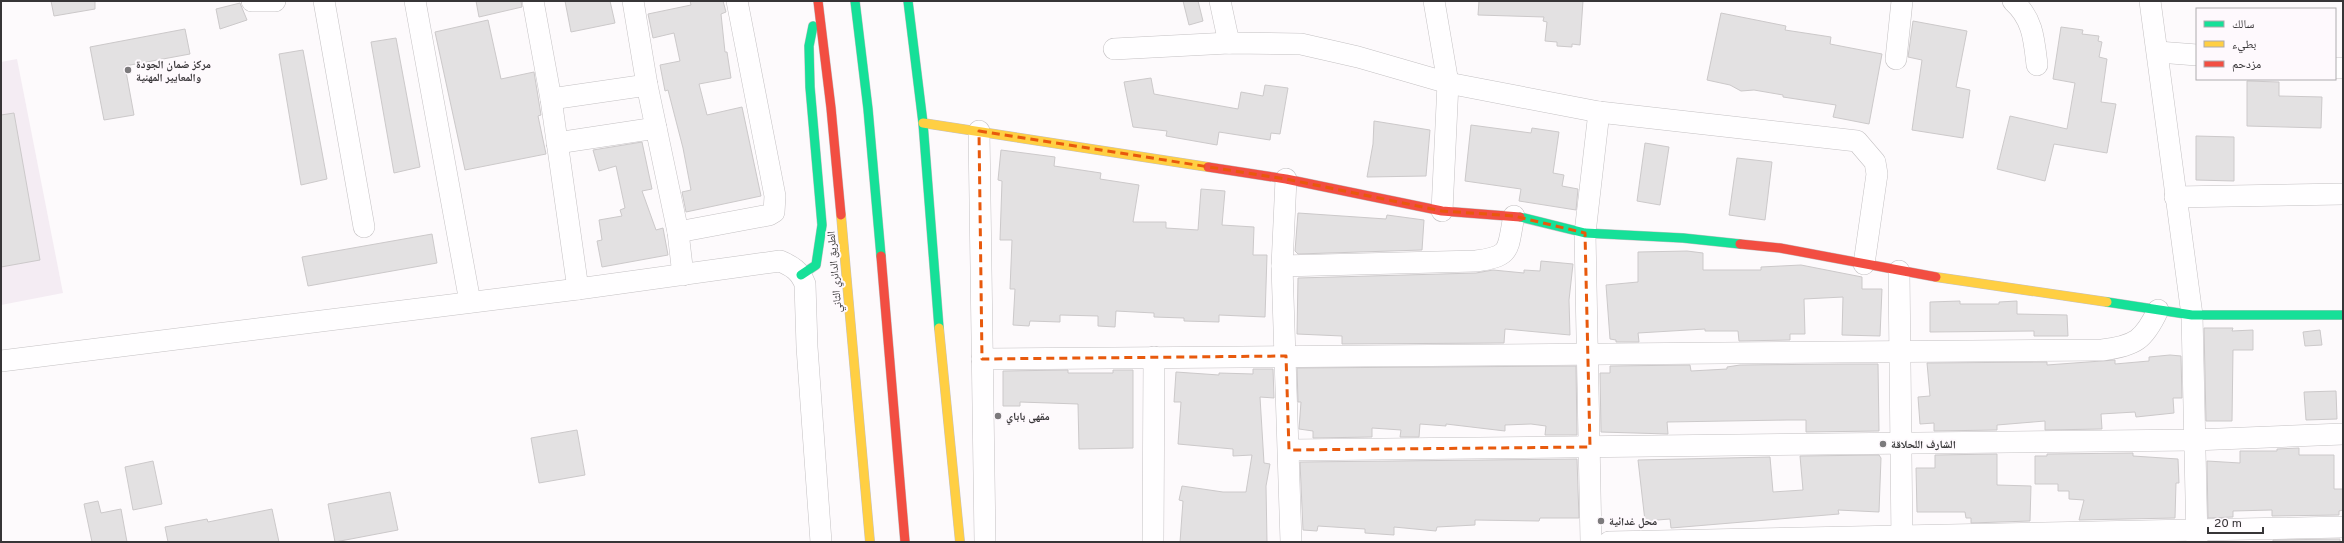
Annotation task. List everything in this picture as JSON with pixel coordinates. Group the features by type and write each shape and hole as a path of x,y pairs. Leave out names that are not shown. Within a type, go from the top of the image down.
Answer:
{"main road":[{"path":"854,1 868,108 905,542"},
{"path":"908,1 923,123 942,373 960,542"},
{"path":"801,275 816,265 822,225 810,87 809,46 818,2"},
{"name":"الطريق الدائري الثاني","path":"818,2 831,108 870,542"},
{"path":"923,123 1286,179 1442,211 1514,216 1585,233 1683,238 1780,248 1899,271 2192,315 2343,315"}],"street":[{"path":"252,1 275,1"},
{"path":"324,1 364,227"},
{"path":"415,1 470,302"},
{"path":"533,1 551,99 578,289"},
{"path":"633,1 647,85 678,232 682,275"},
{"path":"678,232 770,215 774,212 775,196 737,1"},
{"path":"1220,1 1229,43"},
{"path":"1434,1 1448,83 1442,211"},
{"path":"1896,59 1902,1"},
{"path":"2013,1 2024,11 2034,36 2037,65"},
{"path":"2150,1 2158,52 2175,197 2192,315 2197,536"},
{"path":"1114,49 1229,43 1301,44 1358,57 1448,83 1599,112 1857,141 1875,162 1877,174 1864,264"},
{"path":"2158,52 2196,55"},
{"path":"551,99 647,85"},
{"path":"1591,542 1585,233 1599,112"},
{"path":"557,143 656,128"},
{"path":"979,131 985,542"},
{"path":"1286,179 1282,266 1291,542"},
{"path":"2175,197 2343,194"},
{"path":"1282,266 1496,258 1504,255 1508,248 1514,216"},
{"path":"1,360 578,289 780,261 791,265 801,275 805,284 807,347 821,542"},
{"path":"1899,271 1902,539"},
{"path":"982,359 2102,350 2124,347 2142,337 2158,310"},
{"path":"1153,542 1154,357"},
{"path":"1289,450 1900,442 2194,440 2343,434"},
{"path":"1609,542 2197,536 2343,527"}],"highlighted area":[{"path":"979,131 1286,179 1442,211 1514,216 1585,233 1590,447 1289,450 1286,356 982,359"}],"shaded area":[{"path":"17,59 63,293 1,305 1,62"}],"building":[{"path":"51,1 95,1 95,9 54,16"},
{"path":"476,1 521,1 522,7 479,17"},
{"path":"565,1 610,1 615,23 571,32"},
{"path":"690,1 723,1 726,12 721,14 725,52 727,52 731,78 699,84 707,115 742,107 761,196 686,212 682,192 691,190 683,148 668,90 665,91 660,65 680,61 674,33 653,38 648,14 691,5"},
{"path":"1183,1 1198,1 1203,21 1189,25"},
{"path":"1479,1 1583,1 1580,45 1572,44 1572,47 1557,46 1557,42 1545,41 1547,22 1543,21 1544,17 1478,15"},
{"path":"240,3 247,20 220,29 216,9"},
{"path":"1721,13 1786,26 1785,30 1831,37 1830,44 1882,54 1869,124 1833,117 1836,105 1783,97 1783,95 1754,90 1741,91 1730,85 1707,80"},
{"path":"488,20 501,79 534,72 541,115 538,116 546,154 465,170 435,32"},
{"path":"1913,21 1967,31 1956,87 1970,90 1963,138 1912,130 1922,60 1908,57"},
{"path":"2061,27 2083,30 2082,34 2099,36 2098,41 2102,42 2099,57 2107,59 2101,102 2116,104 2107,153 2054,144 2045,181 1997,169 2010,116 2067,129 2075,83 2053,79"},
{"path":"185,29 190,54 125,66 134,115 104,120 90,47"},
{"path":"396,38 420,167 394,173 371,42"},
{"path":"303,50 327,179 301,185 279,54"},
{"path":"1151,78 1154,94 1238,109 1241,92 1263,96 1265,85 1288,88 1280,134 1271,133 1270,140 1219,132 1217,145 1166,136 1167,131 1133,127 1124,82"},
{"path":"2247,81 2279,82 2279,96 2322,97 2321,128 2247,126"},
{"path":"14,113 40,260 1,267 1,115"},
{"path":"1374,121 1430,130 1426,176 1367,177 1373,144"},
{"path":"1471,125 1531,133 1532,128 1559,132 1553,173 1564,175 1562,186 1578,189 1576,210 1519,201 1521,189 1465,181"},
{"path":"2196,136 2234,137 2234,181 2196,180"},
{"path":"642,142 652,189 642,191 656,230 663,228 668,255 602,267 597,241 602,240 599,220 622,216 620,210 625,208 616,166 599,171 593,150"},
{"path":"1645,143 1669,147 1660,205 1637,201"},
{"path":"1001,150 1055,157 1054,166 1101,173 1100,179 1139,185 1133,222 1166,222 1166,228 1198,230 1201,189 1225,191 1222,225 1254,227 1253,255 1267,255 1265,317 1219,315 1219,322 1184,321 1184,318 1154,317 1154,313 1116,311 1115,327 1098,326 1098,316 1060,315 1060,322 1030,321 1029,326 1013,325 1015,289 1010,289 1012,240 1000,240 1002,181 998,180"},
{"path":"1737,158 1772,162 1765,220 1729,215"},
{"path":"1298,213 1386,219 1387,215 1424,220 1422,250 1298,254 1295,251"},
{"path":"432,234 437,263 308,286 302,257"},
{"path":"1687,251 1703,253 1703,270 1761,270 1761,267 1801,265 1862,277 1862,289 1882,289 1880,336 1842,335 1843,297 1804,299 1805,334 1790,334 1790,340 1739,341 1738,331 1705,331 1705,329 1638,333 1639,342 1616,342 1616,340 1610,339 1606,285 1638,282 1638,252"},
{"path":"1541,261 1573,264 1569,300 1570,335 1505,329 1504,343 1342,344 1342,336 1297,334 1298,278 1476,273 1493,270 1524,273 1524,270 1540,271"},
{"path":"1960,301 1960,304 1999,304 1999,302 2017,301 2017,314 2067,315 2068,336 2034,336 2034,331 1930,332 1930,302"},
{"path":"2204,328 2233,328 2232,331 2253,330 2253,350 2233,350 2232,421 2206,421"},
{"path":"2320,330 2322,345 2305,346 2303,332"},
{"path":"2170,355 2181,356 2182,398 2173,398 2174,413 2136,417 2135,412 2101,414 2102,429 2045,430 2045,421 1997,425 1997,430 1934,431 1934,423 1920,424 1918,397 1930,396 1927,363 2047,362 2047,365 2115,360 2115,364 2149,361 2149,357"},
{"path":"1878,364 1879,431 1806,432 1806,420 1787,420 1667,422 1668,434 1601,432 1600,373 1610,373 1610,366 1690,365 1691,371 1727,369 1727,367 1740,365"},
{"path":"1576,366 1577,435 1545,435 1546,426 1531,424 1505,425 1505,431 1446,424 1446,426 1420,424 1419,437 1400,437 1401,430 1372,428 1372,437 1313,438 1313,431 1299,429 1301,402 1298,402 1297,368"},
{"path":"1253,369 1273,369 1274,398 1260,397 1264,463 1270,464 1266,486 1267,542 1180,542 1183,501 1179,500 1182,486 1223,492 1246,492 1252,455 1233,456 1233,449 1178,444 1181,402 1174,402 1176,372 1219,375 1219,373 1253,374"},
{"path":"1068,370 1068,373 1113,373 1113,370 1133,370 1133,448 1079,449 1078,404 1020,402 1020,406 1003,406 1003,371"},
{"path":"2336,391 2337,419 2306,420 2304,392"},
{"path":"577,430 585,475 539,483 531,438"},
{"path":"2299,448 2299,455 2334,455 2334,489 2343,489 2343,510 2339,511 2339,515 2272,516 2272,510 2233,511 2233,517 2208,518 2207,461 2240,463 2240,451 2277,451 2277,449"},
{"path":"2133,453 2133,456 2178,459 2179,483 2176,483 2175,518 2079,520 2084,500 2069,499 2069,491 2058,491 2058,484 2035,484 2035,456 2047,456 2047,454"},
{"path":"1997,454 1997,485 2031,486 2030,521 1971,523 1971,518 1966,518 1965,512 1917,512 1916,468 1935,468 1935,455"},
{"path":"1879,455 1881,458 1879,512 1838,510 1839,514 1671,528 1670,519 1645,521 1638,460 1770,457 1773,492 1803,490 1800,456"},
{"path":"1577,459 1579,518 1540,518 1539,521 1475,520 1475,525 1437,527 1436,531 1394,527 1394,535 1365,533 1365,529 1318,526 1317,531 1303,530 1300,462"},
{"path":"153,461 162,504 133,510 125,467"},
{"path":"390,492 398,530 335,542 328,504"},
{"path":"98,501 101,513 121,509 127,542 92,542 84,504"},
{"path":"272,509 279,542 168,542 165,527 207,519 208,522"},
{"path":"2340,539 2340,542 2273,542 2273,540"}],"traffic: fast":[{"path":"855,1 868,109 881,256"},
{"path":"908,1 923,123 939,328"},
{"path":"801,275 816,265 822,225 810,87 809,46 813,26"},
{"path":"1520,217 1585,233 1683,238 1740,244"},
{"path":"2107,302 2192,315 2343,315"}],"traffic: slow":[{"path":"923,123 1208,167"},
{"path":"841,215 870,542"},
{"path":"1936,277 2107,302"},
{"path":"939,328 960,542"}],"traffic: jam":[{"path":"818,1 831,108 841,215"},
{"path":"1208,167 1286,179 1442,211 1520,217"},
{"path":"1740,244 1780,248 1936,277"},
{"path":"881,256 905,542"}],"place":[{"name":"مركز ضمان الجودة والمعايير المهنية","path":"128,70"},
{"name":"مقهى باباي","path":"998,416"},
{"name":"الشارف اللحلاقة","path":"1883,444"},
{"name":"محل غدائية","path":"1601,521"}]}
